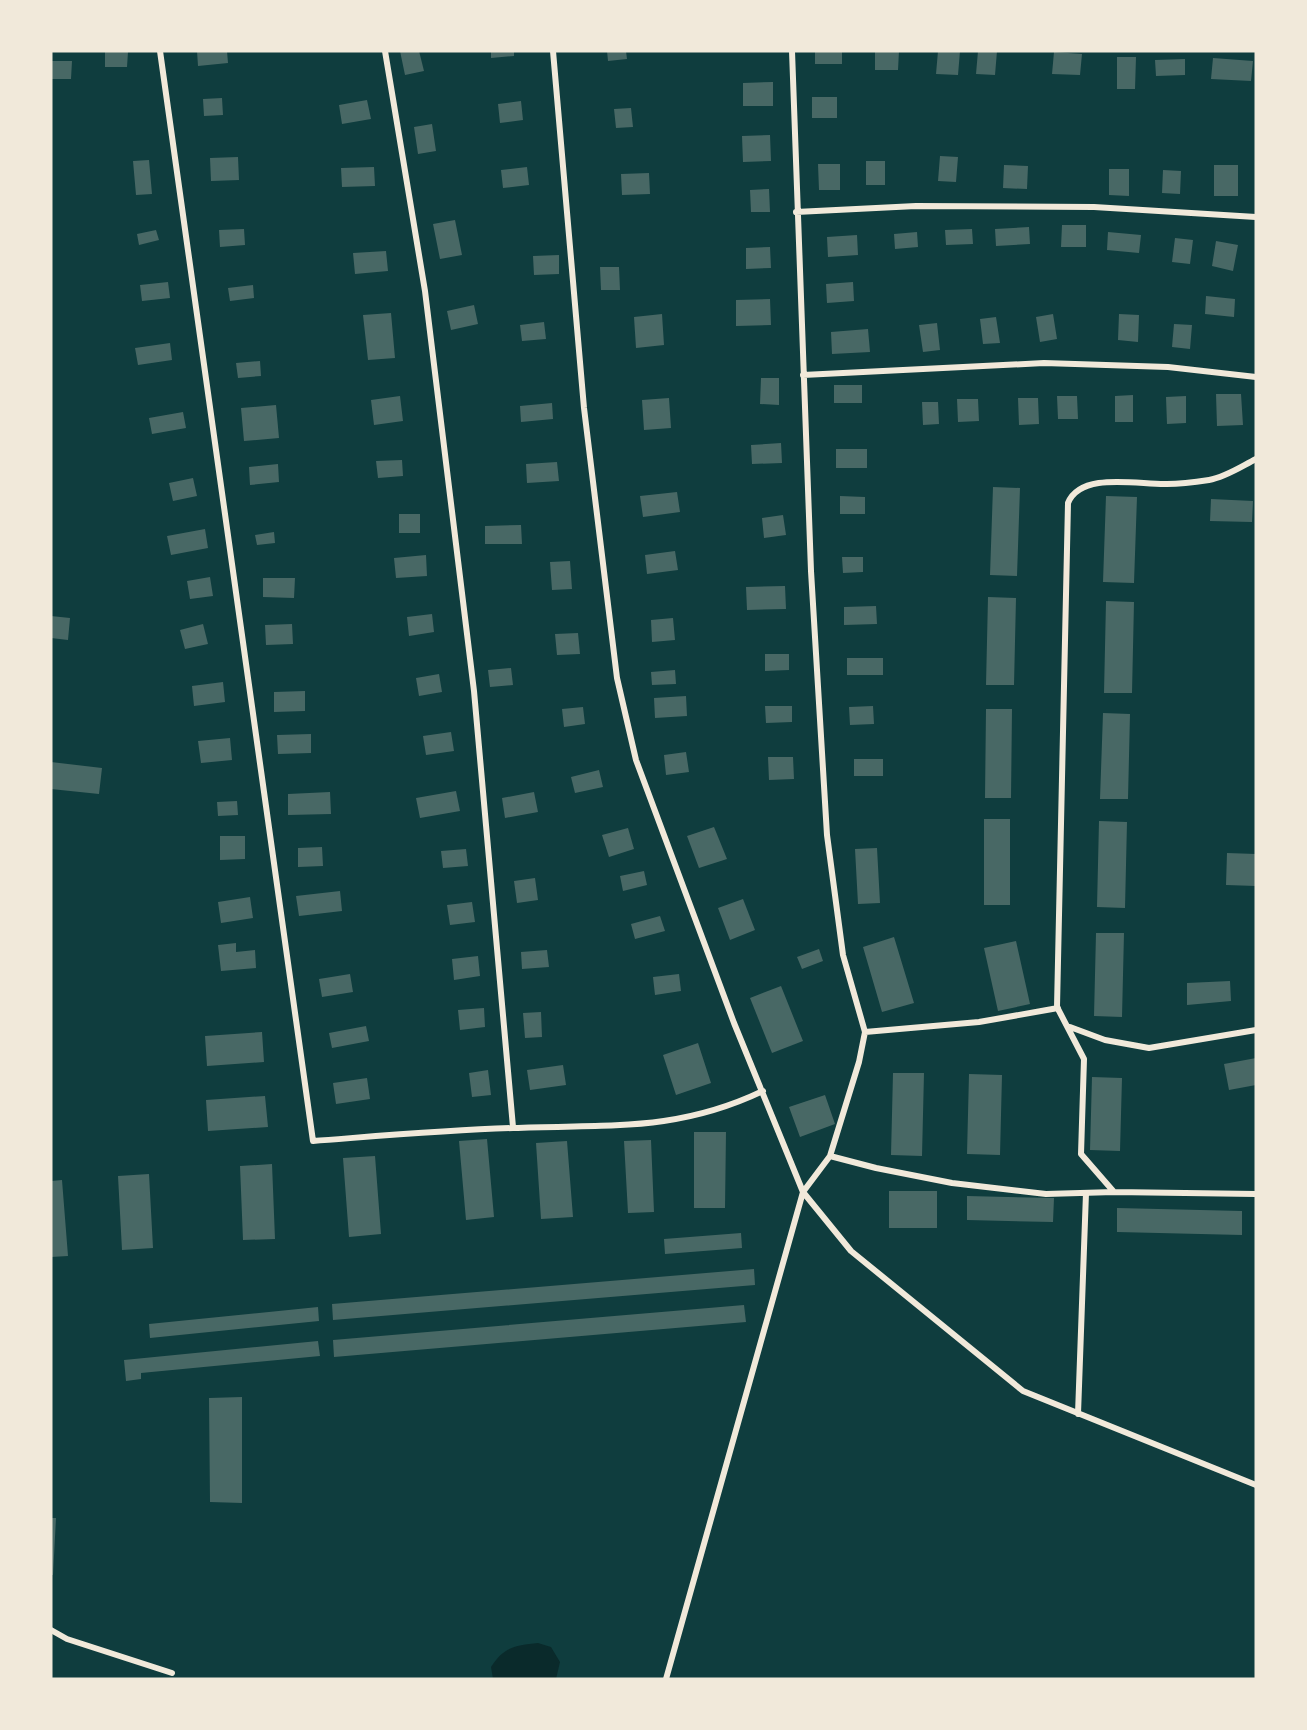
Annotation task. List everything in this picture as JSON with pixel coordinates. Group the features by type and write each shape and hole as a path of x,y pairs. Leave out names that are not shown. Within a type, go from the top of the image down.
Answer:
{"street":[{"path":"160,51 313,1141 513,1128 618,1127 687,1119 735,1104 763,1091"},
{"path":"385,51 425,291 474,691 513,1128"},
{"path":"553,51 584,408 617,678 636,760 734,1023 803,1192 851,1251 1023,1391 1256,1485"},
{"path":"666,1679 803,1192 830,1156 856,1073 865,1032 843,955 827,835 802,375 792,51"},
{"path":"796,212 916,206 1094,207 1256,217"},
{"path":"802,375 1044,363 1168,367 1256,377"},
{"path":"1114,1192 1081,1154 1084,1059 1058,1007 1068,503 1072,494 1086,486 1107,482 1168,484 1212,480 1256,459"},
{"path":"865,1032 979,1022 1058,1007"},
{"path":"1058,1007 1071,1030 1149,1048 1256,1030"},
{"path":"830,1156 876,1168 952,1182 1046,1194 1114,1192 1256,1194"},
{"path":"1078,1414 1086,1193"},
{"path":"51,1630 67,1639 172,1673"}],"water":[{"path":"538,1643 551,1647 560,1662 556,1679 493,1679 491,1667 505,1652 516,1646"}],"building":[{"path":"197,51 227,51 228,63 198,66"},
{"path":"400,51 419,51 424,71 405,75"},
{"path":"491,51 514,51 514,56 491,58"},
{"path":"607,51 626,51 627,59 608,61"},
{"path":"815,51 842,51 842,64 815,64"},
{"path":"875,51 899,51 898,70 875,70"},
{"path":"938,51 960,51 958,75 936,74"},
{"path":"978,51 997,51 995,75 976,74"},
{"path":"105,52 128,52 127,67 105,67"},
{"path":"1054,52 1082,54 1080,75 1052,74"},
{"path":"1117,57 1136,57 1135,89 1117,89"},
{"path":"1213,58 1253,61 1251,81 1211,79"},
{"path":"1185,59 1185,75 1156,76 1155,60"},
{"path":"51,61 72,61 71,79 51,79"},
{"path":"773,82 773,106 743,106 743,83"},
{"path":"812,97 837,97 837,118 812,118"},
{"path":"222,98 223,115 204,116 203,99"},
{"path":"367,100 371,119 342,124 339,105"},
{"path":"521,101 523,120 500,123 498,104"},
{"path":"631,108 633,127 616,128 614,109"},
{"path":"432,124 436,151 418,154 414,127"},
{"path":"770,135 771,161 743,162 742,136"},
{"path":"940,156 958,157 956,182 938,181"},
{"path":"238,157 239,180 211,181 210,158"},
{"path":"149,160 152,194 136,195 133,161"},
{"path":"866,161 885,161 885,185 866,185"},
{"path":"818,164 840,164 840,190 819,190"},
{"path":"1004,165 1028,166 1027,189 1003,188"},
{"path":"1214,165 1238,165 1238,196 1214,196"},
{"path":"374,167 375,186 342,187 341,168"},
{"path":"527,167 529,185 503,188 501,170"},
{"path":"1109,169 1129,169 1129,196 1109,195"},
{"path":"1163,170 1181,171 1180,194 1162,193"},
{"path":"649,173 650,194 622,195 621,174"},
{"path":"769,189 770,212 751,212 750,190"},
{"path":"455,220 462,255 440,259 433,224"},
{"path":"1062,225 1086,225 1086,247 1061,247"},
{"path":"1029,227 1030,244 996,246 995,229"},
{"path":"244,229 245,245 220,247 219,230"},
{"path":"972,229 973,244 946,245 945,230"},
{"path":"156,230 159,240 139,245 137,234"},
{"path":"917,232 918,247 895,249 894,234"},
{"path":"1108,232 1141,235 1139,253 1107,250"},
{"path":"857,235 858,255 828,257 827,237"},
{"path":"1175,238 1193,240 1190,264 1172,262"},
{"path":"1216,241 1238,245 1233,271 1212,266"},
{"path":"770,247 771,268 746,269 746,248"},
{"path":"386,251 388,271 355,274 353,253"},
{"path":"559,255 559,274 534,275 533,256"},
{"path":"600,267 619,267 620,290 601,290"},
{"path":"168,282 170,298 142,301 140,285"},
{"path":"853,282 854,301 827,303 826,284"},
{"path":"253,285 254,298 230,301 228,288"},
{"path":"1206,296 1235,299 1234,317 1205,314"},
{"path":"770,299 771,325 736,326 736,300"},
{"path":"474,305 478,324 451,330 447,311"},
{"path":"391,313 395,358 368,360 363,315"},
{"path":"662,314 664,345 636,348 634,317"},
{"path":"1053,314 1057,339 1040,342 1036,317"},
{"path":"1119,314 1139,315 1138,342 1118,340"},
{"path":"996,317 1000,343 983,344 980,319"},
{"path":"544,322 546,339 522,341 520,325"},
{"path":"937,323 940,350 923,352 919,325"},
{"path":"1174,324 1192,325 1190,349 1172,347"},
{"path":"868,329 870,352 832,354 831,332"},
{"path":"170,343 172,360 138,365 135,348"},
{"path":"260,361 261,376 238,378 236,363"},
{"path":"761,378 779,378 779,405 760,404"},
{"path":"834,385 862,385 862,403 834,403"},
{"path":"1216,394 1241,394 1243,425 1217,426"},
{"path":"1133,395 1133,422 1115,422 1115,396"},
{"path":"400,396 403,421 374,425 371,400"},
{"path":"1057,396 1077,396 1078,419 1058,419"},
{"path":"1186,396 1186,423 1167,424 1166,397"},
{"path":"669,398 671,428 644,430 642,400"},
{"path":"1018,398 1038,398 1039,424 1019,425"},
{"path":"957,399 978,399 979,421 958,422"},
{"path":"922,402 938,402 939,424 923,425"},
{"path":"552,403 553,419 521,422 520,406"},
{"path":"276,405 279,438 244,441 241,408"},
{"path":"183,412 186,428 152,434 149,418"},
{"path":"781,443 782,463 752,464 751,445"},
{"path":"836,449 867,449 867,468 836,468"},
{"path":"402,460 403,476 378,478 376,461"},
{"path":"557,462 559,481 527,483 526,464"},
{"path":"278,464 279,482 250,485 249,467"},
{"path":"193,478 197,496 173,501 169,483"},
{"path":"993,487 1020,488 1017,576 990,575"},
{"path":"677,492 680,512 643,517 640,496"},
{"path":"840,496 865,497 865,514 840,514"},
{"path":"1106,496 1137,497 1134,583 1103,582"},
{"path":"1211,499 1253,501 1252,522 1210,521"},
{"path":"399,514 420,514 420,533 399,533"},
{"path":"783,515 786,535 764,538 762,518"},
{"path":"521,525 522,544 485,544 485,526"},
{"path":"205,529 208,548 171,555 167,536"},
{"path":"274,532 275,543 257,545 255,535"},
{"path":"675,551 678,570 647,574 645,555"},
{"path":"426,555 427,576 396,578 394,558"},
{"path":"842,557 863,557 863,572 843,573"},
{"path":"570,561 572,589 552,590 550,562"},
{"path":"210,577 213,596 190,599 187,581"},
{"path":"263,578 295,578 294,598 263,597"},
{"path":"785,586 786,609 747,610 746,587"},
{"path":"988,597 1016,598 1014,685 986,685"},
{"path":"1106,601 1134,602 1132,693 1104,693"},
{"path":"876,606 877,624 844,625 844,607"},
{"path":"432,614 434,632 409,636 407,617"},
{"path":"51,616 70,618 68,640 51,638"},
{"path":"673,618 675,640 652,642 651,620"},
{"path":"203,624 208,644 185,649 180,630"},
{"path":"292,624 293,644 266,645 265,625"},
{"path":"578,633 580,654 557,655 555,634"},
{"path":"765,654 789,654 789,670 765,671"},
{"path":"847,658 883,658 883,675 847,675"},
{"path":"511,668 513,685 490,687 488,670"},
{"path":"675,670 676,684 652,685 651,672"},
{"path":"439,674 442,692 419,696 416,678"},
{"path":"223,682 225,702 194,706 192,686"},
{"path":"305,691 305,711 274,712 274,692"},
{"path":"686,696 687,716 655,718 654,698"},
{"path":"765,706 792,706 792,722 766,723"},
{"path":"873,706 874,724 850,725 849,707"},
{"path":"583,707 585,724 564,727 562,709"},
{"path":"986,709 1012,709 1011,798 985,798"},
{"path":"1103,713 1130,714 1128,799 1100,799"},
{"path":"451,732 454,751 426,755 423,736"},
{"path":"311,734 311,753 278,754 277,735"},
{"path":"230,738 232,760 201,763 198,741"},
{"path":"686,752 689,772 666,775 664,755"},
{"path":"768,757 793,757 794,779 769,780"},
{"path":"854,759 883,759 883,776 854,776"},
{"path":"51,762 102,768 99,794 51,789"},
{"path":"599,770 603,787 575,793 571,777"},
{"path":"456,791 460,811 420,818 416,798"},
{"path":"330,792 331,814 288,815 288,794"},
{"path":"534,792 538,812 505,818 502,798"},
{"path":"237,801 238,815 218,816 217,802"},
{"path":"984,819 1010,819 1010,905 984,905"},
{"path":"1099,821 1127,822 1125,908 1097,907"},
{"path":"714,827 727,859 699,868 687,836"},
{"path":"628,828 634,849 609,857 602,835"},
{"path":"220,836 245,836 245,859 220,860"},
{"path":"322,847 323,866 298,867 298,848"},
{"path":"877,848 880,903 858,904 855,849"},
{"path":"466,849 468,866 443,868 441,851"},
{"path":"1227,853 1256,854 1256,886 1226,885"},
{"path":"644,871 647,885 623,891 620,876"},
{"path":"535,878 538,900 517,903 514,881"},
{"path":"340,891 342,911 299,916 296,896"},
{"path":"250,897 253,918 221,923 218,902"},
{"path":"743,899 755,930 730,940 718,908"},
{"path":"472,902 475,922 450,925 447,905"},
{"path":"660,916 665,931 635,939 631,924"},
{"path":"1096,933 1124,933 1122,1017 1094,1016"},
{"path":"894,937 914,1003 882,1012 863,947"},
{"path":"1016,941 1030,1004 998,1011 984,948"},
{"path":"236,943 236,952 255,950 256,968 221,971 218,945"},
{"path":"819,949 823,961 802,969 797,957"},
{"path":"547,950 549,967 522,969 521,952"},
{"path":"478,956 480,976 454,980 452,959"},
{"path":"350,974 353,992 322,997 319,979"},
{"path":"679,974 681,991 655,995 653,977"},
{"path":"1230,981 1231,1001 1187,1005 1187,983"},
{"path":"781,986 803,1041 772,1053 750,998"},
{"path":"484,1008 485,1027 460,1030 458,1010"},
{"path":"541,1012 542,1037 525,1038 523,1013"},
{"path":"366,1026 369,1041 332,1048 329,1033"},
{"path":"262,1032 264,1062 207,1066 205,1036"},
{"path":"698,1043 711,1083 676,1095 663,1055"},
{"path":"1256,1058 1256,1085 1229,1090 1224,1064"},
{"path":"563,1065 566,1085 530,1090 527,1070"},
{"path":"488,1070 491,1095 472,1097 469,1073"},
{"path":"893,1073 924,1073 922,1156 891,1155"},
{"path":"969,1074 1002,1075 1000,1155 967,1154"},
{"path":"1092,1077 1122,1078 1120,1151 1090,1150"},
{"path":"367,1078 370,1099 336,1104 333,1083"},
{"path":"825,1095 835,1124 800,1137 789,1107"},
{"path":"265,1096 268,1127 208,1131 206,1100"},
{"path":"694,1132 726,1132 725,1208 694,1208"},
{"path":"487,1139 494,1217 466,1220 459,1141"},
{"path":"651,1140 654,1212 628,1213 624,1141"},
{"path":"567,1141 573,1217 541,1219 536,1143"},
{"path":"375,1156 381,1234 349,1237 343,1158"},
{"path":"272,1164 275,1239 243,1240 240,1166"},
{"path":"149,1174 153,1248 122,1250 118,1176"},
{"path":"62,1180 68,1256 51,1257 51,1181"},
{"path":"889,1191 937,1191 937,1228 889,1228"},
{"path":"967,1196 1054,1198 1053,1222 967,1220"},
{"path":"1117,1208 1242,1211 1242,1235 1117,1232"},
{"path":"741,1233 742,1248 665,1254 664,1239"},
{"path":"754,1269 755,1285 333,1320 332,1304"},
{"path":"744,1305 746,1322 334,1357 333,1340"},
{"path":"318,1307 319,1321 150,1338 149,1324"},
{"path":"318,1341 320,1356 141,1373 141,1379 126,1381 124,1360"},
{"path":"242,1397 242,1503 210,1502 209,1398"},
{"path":"51,1518 56,1518 53,1575 51,1575"}]}
